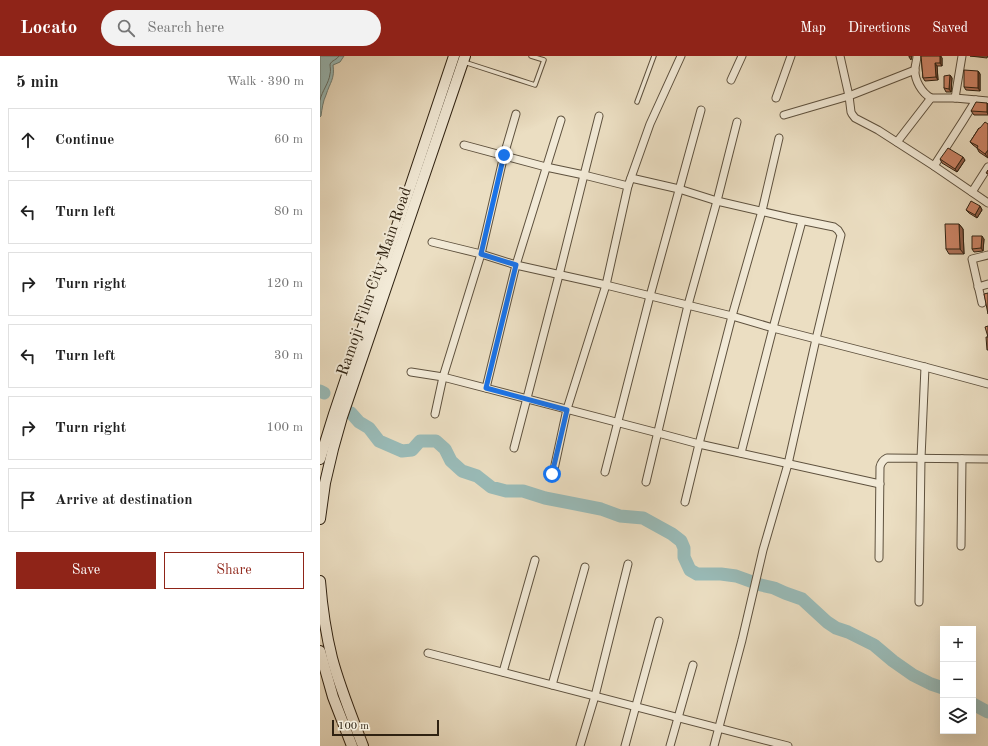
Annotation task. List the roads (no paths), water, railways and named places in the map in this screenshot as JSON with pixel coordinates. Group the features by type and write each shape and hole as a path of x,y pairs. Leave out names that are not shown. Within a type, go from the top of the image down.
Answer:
{"street":[{"name":"Ramoji Film City Main Road","path":"320,459 454,56"},
{"path":"552,474 567,410 606,285 628,186 650,124 681,56"},
{"path":"731,80 742,56"},
{"path":"776,98 791,56"},
{"path":"840,56 851,112 855,118 897,142 988,203"},
{"path":"917,56 915,70 918,82 926,95 931,98 955,98 988,101"},
{"path":"955,98 962,56"},
{"name":"Ramoji Film City Main Road","path":"320,519 325,483 342,416 464,59"},
{"path":"784,115 849,96 915,70"},
{"path":"897,142 931,98"},
{"path":"934,166 976,100"},
{"path":"605,472 650,296 701,110"},
{"path":"435,414 443,377 481,254 504,155 516,114"},
{"path":"514,448 599,116"},
{"path":"486,388 516,265 561,120"},
{"path":"646,482 688,305 737,122"},
{"path":"685,502 732,316 762,211 779,138"},
{"path":"464,145 628,186"},
{"path":"972,192 988,167"},
{"path":"631,178 679,189 717,201 834,227 841,235 788,464 763,550 749,612 714,746"},
{"path":"741,453 802,221"},
{"path":"432,242 481,254 516,265 606,285 732,316 988,384"},
{"path":"982,303 972,259 988,255"},
{"path":"978,287 988,284"},
{"path":"919,602 921,458 925,367"},
{"path":"411,372 443,377 699,444 880,484"},
{"path":"878,558 881,462 887,458 988,459"},
{"path":"961,546 962,459"},
{"path":"503,672 535,560"},
{"path":"580,746 595,696 628,564"},
{"path":"552,685 585,567"},
{"path":"320,582 332,657 363,746"},
{"path":"625,746 659,621"},
{"path":"320,651 333,697 352,746"},
{"path":"428,653 719,728 770,744 788,746"},
{"path":"670,746 693,665"}],"lane":[{"path":"464,59 535,85 544,60 531,56"},
{"path":"637,102 654,56"}],"water":[{"path":"320,56 344,56 340,62 333,65 333,77 324,100 320,117"}],"waterway":[{"path":"320,391 324,393"},
{"path":"351,413 359,422 369,428 379,441 402,451 412,450 420,441 436,441 445,449 451,461 462,471 477,476 491,487 506,491 523,491 545,498 601,509 620,516 643,518 672,534 681,541 684,548 684,557 690,570 697,574 721,574 736,576 802,599 827,622 836,628 848,632 874,645 913,675 940,687"},
{"path":"976,706 988,712"}]}
